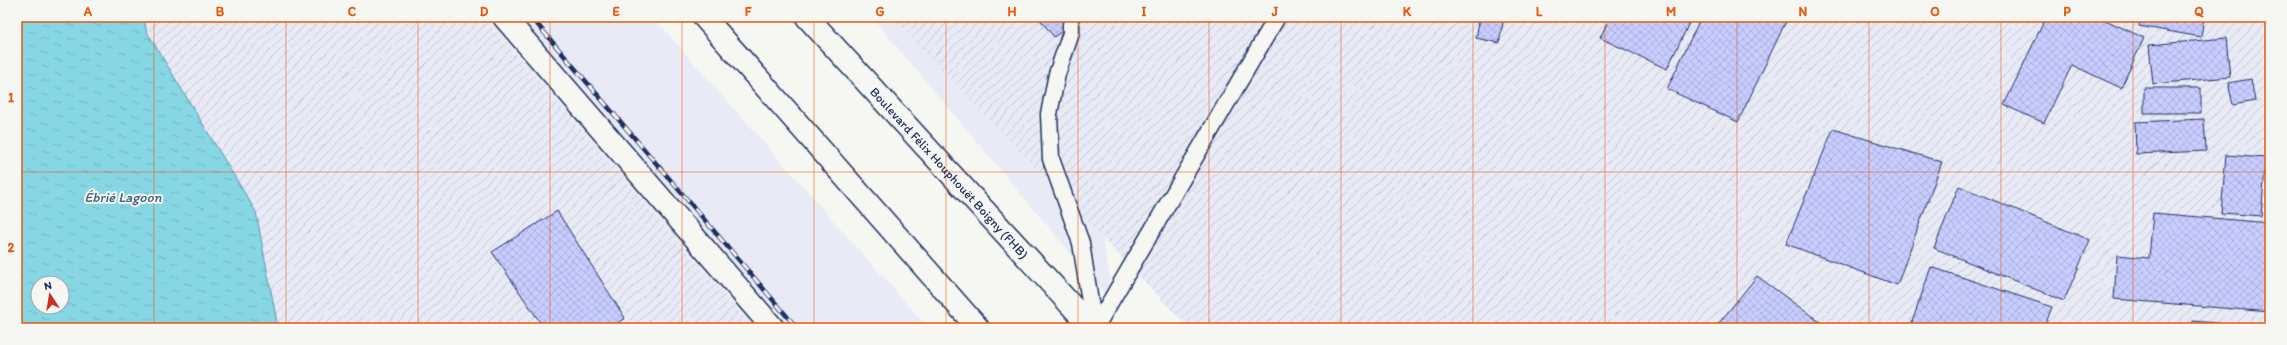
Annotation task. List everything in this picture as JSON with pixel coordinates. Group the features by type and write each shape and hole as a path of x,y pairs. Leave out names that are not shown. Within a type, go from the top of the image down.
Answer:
{"main road":[{"path":"504,17 773,328"},
{"path":"704,17 978,328"},
{"name":"Boulevard Félix Houphouët Boigny (FHB)","path":"807,17 1094,328"}],"lane":[{"path":"1094,328 1277,17"},
{"path":"1071,24 1071,33 1057,74 1048,114 1051,159 1082,243 1094,328"}],"shaded area":[{"path":"143,17 484,17 753,328 278,328 256,212 147,32"},
{"path":"484,17 653,17 928,328 753,328"},
{"path":"872,17 1211,17 1081,135 1116,307"},
{"path":"891,17 2270,17 2270,328 1189,328"}],"water":[{"name":"Ébrié Lagoon","path":"17,17 143,17 147,32 256,212 278,328 17,328"}],"building":[{"path":"1038,17 1080,17 1054,37"},
{"path":"1480,17 1504,17 1499,43 1476,38"},
{"path":"1610,17 1692,17 1667,69 1600,38"},
{"path":"1701,17 1788,17 1738,122 1667,89"},
{"path":"2046,17 2099,17 2144,38 2121,88 2072,65 2044,123 2004,105"},
{"path":"2140,17 2204,17 2201,37 2139,26"},
{"path":"2226,38 2230,77 2153,84 2149,45"},
{"path":"2251,79 2255,101 2233,105 2228,83"},
{"path":"2144,88 2201,88 2201,113 2144,113"},
{"path":"2204,119 2206,151 2136,154 2135,122"},
{"path":"1833,129 1942,162 1897,285 1786,244"},
{"path":"2226,155 2266,158 2261,216 2221,213"},
{"path":"1959,186 2090,240 2064,301 1934,248"},
{"path":"557,211 625,318 610,328 544,328 492,252"},
{"path":"2153,213 2270,223 2270,312 2114,299 2117,255 2149,258"},
{"path":"1931,267 2052,307 2044,328 1910,328"},
{"path":"1757,276 1828,328 1715,328"},
{"path":"2193,321 2247,326 2247,328 2192,328"}],"railway":[{"path":"531,17 797,328"}]}
